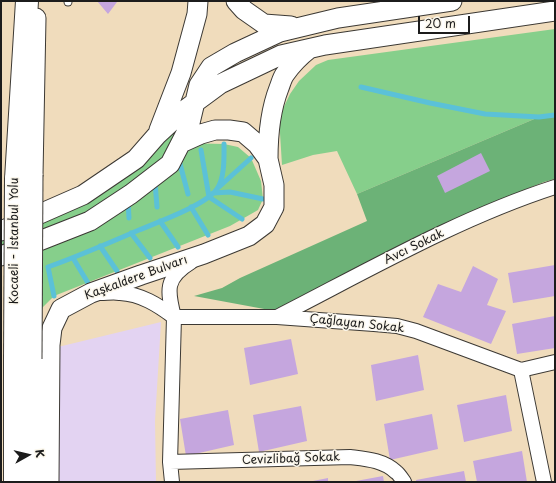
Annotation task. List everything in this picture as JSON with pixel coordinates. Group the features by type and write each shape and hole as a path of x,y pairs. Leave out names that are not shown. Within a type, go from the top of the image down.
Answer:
{"highway":[{"name":"Kocaeli - İstanbul Yolu","path":"14,1 14,68 24,177 23,360 15,482"},
{"path":"24,177 27,1"}],"main road":[{"path":"24,177 36,1"},
{"path":"157,135 181,73 197,14 198,1"},
{"path":"236,1 244,10 264,24 304,26"},
{"path":"1,256 90,221 131,194 170,164 189,127 199,86 211,67 235,53 280,32 304,26 338,18 452,1"},
{"path":"1,231 83,195 136,159 157,135 182,112 220,84 281,55 325,45 555,11"},
{"name":"Kaşkaldere Bulvarı","path":"49,482 50,345 52,328 61,309 91,293 204,254 249,236 265,224 274,207 274,186 268,159 268,142 270,121 276,96 284,75 293,63 309,48"},
{"name":"Kaşkaldere Bulvarı","path":"181,143 201,134 215,130 243,132 257,144 268,159"},
{"path":"23,360 32,482"}],"street":[{"name":"Avcı Sokak","path":"277,318 410,248 472,220 555,187"},
{"path":"172,482 170,462 174,317 170,300 170,286 175,275 184,266 204,254"},
{"path":"91,293 121,293 134,295 147,299 174,317"},
{"name":"Çağlayan Sokak","path":"174,317 277,318 397,326 416,331 521,370"},
{"path":"544,482 521,370 555,362"},
{"name":"Cevizlibağ Sokak","path":"170,462 350,457 368,459 384,464 396,472 404,482"}],"shaded area":[{"path":"161,322 155,421 156,482 58,482 58,347"}],"green space":[{"path":"555,29 555,115 539,117 357,194 337,151 313,155 282,165 279,117 290,94 299,81 316,65 328,60"},
{"path":"182,112 181,143 224,144 238,147 251,158 261,181 263,199 258,210 230,226 54,296 43,307 36,326 1,256 1,231 83,195"},
{"path":"555,115 555,179 484,206 275,311 194,296 222,288 240,278 367,221 357,194 539,117"}],"building":[{"path":"97,1 121,2 117,2 108,14"},
{"path":"481,153 490,171 445,193 437,176"},
{"path":"555,265 555,296 513,303 508,273"},
{"path":"473,266 498,279 487,305 506,311 491,344 423,317 438,284 461,292"},
{"path":"555,316 555,348 517,354 512,324"},
{"path":"291,339 298,374 250,385 244,348"},
{"path":"418,355 424,390 376,401 371,365"},
{"path":"506,395 512,431 464,442 457,405"},
{"path":"301,406 307,441 259,452 253,415"},
{"path":"228,410 234,445 186,456 180,419"},
{"path":"432,414 438,449 390,460 384,424"},
{"path":"522,451 527,482 477,482 473,461"},
{"path":"464,471 466,482 416,482 416,480"},
{"path":"383,476 384,482 356,482 356,481"},
{"path":"328,478 328,482 313,481"}],"waterway":[{"path":"361,87 485,114 539,117 555,115"},
{"path":"54,296 48,267 181,212 203,201 211,195 220,184 224,167 224,144"},
{"path":"201,150 209,197 242,219"},
{"path":"219,187 251,158"},
{"path":"179,160 188,194"},
{"path":"155,182 157,207"},
{"path":"213,193 230,192 263,199"},
{"path":"128,201 129,218"},
{"path":"191,207 208,235"},
{"path":"160,221 178,247"},
{"path":"131,233 150,258"},
{"path":"100,246 117,271"},
{"path":"73,258 88,283"}]}
